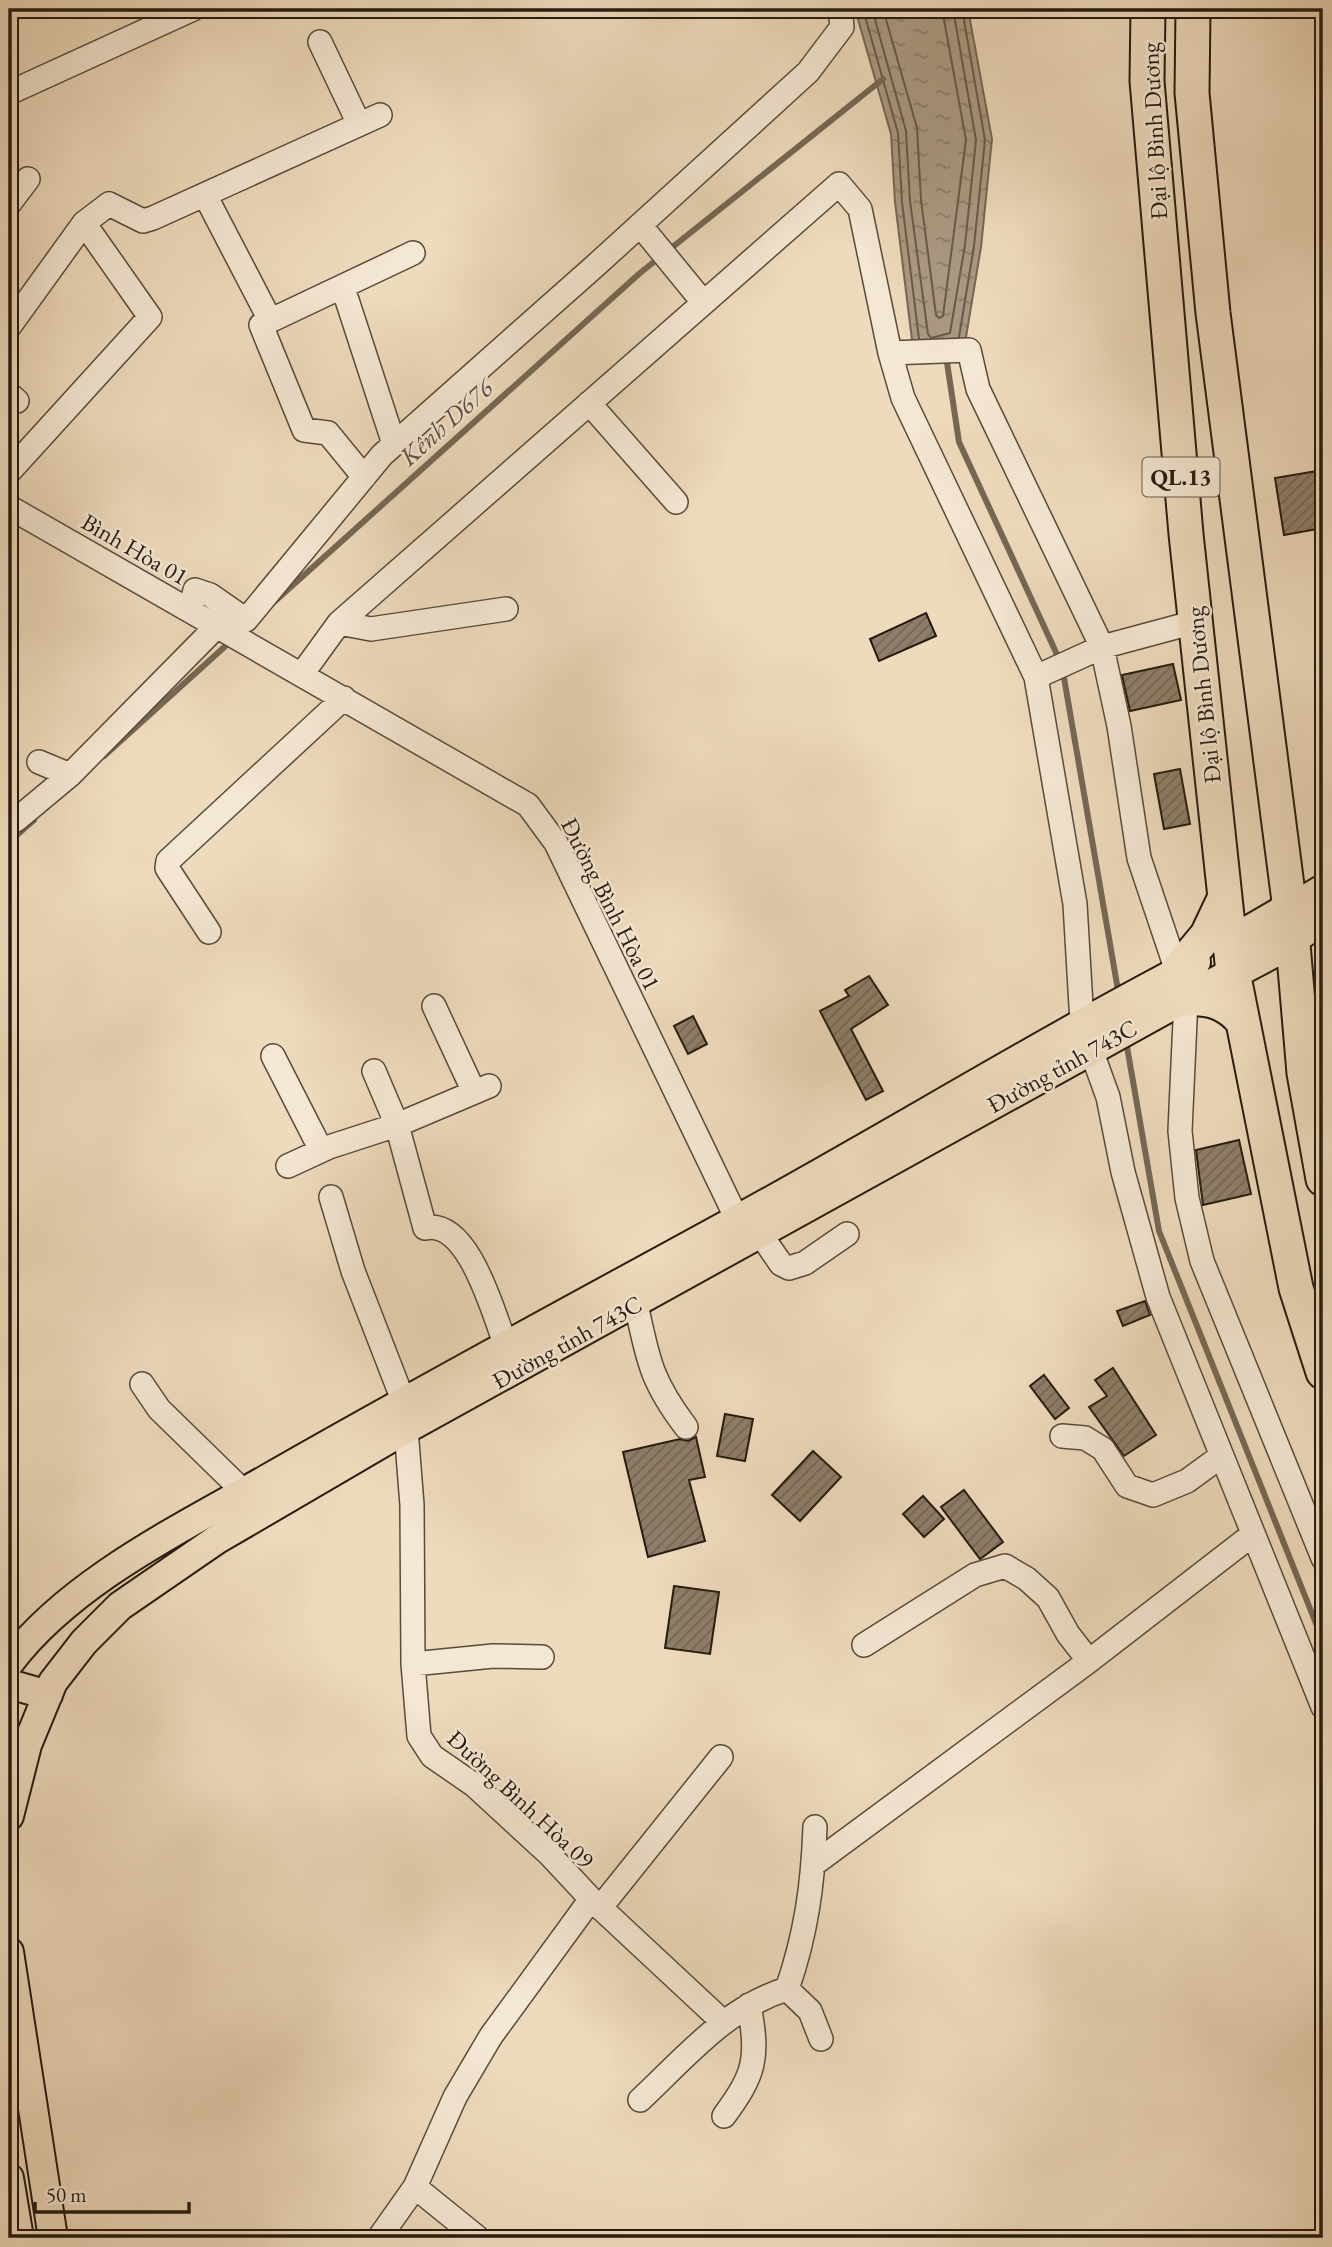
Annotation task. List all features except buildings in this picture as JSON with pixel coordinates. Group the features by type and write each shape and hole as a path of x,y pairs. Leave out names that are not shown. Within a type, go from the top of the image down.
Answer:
{"highway":[{"name":"Đại lộ Bình Dương","path":"1148,9 1147,81 1195,622 1232,958 1296,1288 1323,1372"},
{"name":"Đại lộ Bình Dương","path":"1193,9 1192,93 1213,313 1292,925 1304,1073 1323,1178"},
{"path":"1225,897 1182,985 1221,1003 1243,1022"},
{"path":"1232,958 1292,925"}],"main road":[{"path":"1292,925 1323,888"},
{"path":"1292,925 1323,920"},
{"name":"Đường tỉnh 743C","path":"9,1663 28,1639 76,1597 244,1492 505,1343 748,1232 1091,1050 1182,985 1232,958"},
{"name":"Đường tỉnh 743C","path":"9,1816 27,1745 53,1682 84,1642 120,1606 216,1540 406,1429 636,1304 1082,1023 1182,985"},
{"path":"9,1684 48,1695"},
{"path":"9,1952 53,2238"},
{"path":"9,2178 19,2238"}],"street":[{"path":"9,93 193,9"},
{"path":"190,611 195,590 210,596 246,620 394,444 808,72 842,27 839,9"},
{"path":"320,42 359,124"},
{"path":"9,327 84,223 110,204 143,221 380,115"},
{"path":"9,204 28,179"},
{"path":"294,670 339,623 839,184 860,209 890,353 919,438 1037,677 1074,904 1082,1023"},
{"path":"205,195 270,320"},
{"path":"9,472 150,317 84,223"},
{"path":"640,225 703,302"},
{"path":"364,477 328,433 304,430 261,325 413,253"},
{"path":"347,300 394,444"},
{"path":"890,353 969,349 978,388 1102,648 1119,726 1139,858 1182,985 1180,1132 1187,1198 1202,1261 1323,1558"},
{"path":"589,403 676,502"},
{"name":"Bình Hòa 01","path":"9,507 227,630"},
{"path":"339,623 371,629 506,609"},
{"path":"1037,677 1102,648 1195,622"},
{"path":"9,819 16,820 70,775 227,630"},
{"name":"Đường Bình Hòa 01","path":"227,630 528,805 556,843 748,1232 781,1264 789,1268 805,1263 847,1234"},
{"path":"209,932 167,867 168,861 344,698"},
{"path":"39,762 70,775"},
{"path":"288,1166 321,1150 397,1125 482,1089 434,1006"},
{"path":"1091,1050 1108,1097 1123,1172 1158,1297 1220,1457 1323,1707"},
{"path":"273,1056 321,1150"},
{"path":"373,1071 397,1125 425,1228 440,1227 459,1240 475,1269 505,1343"},
{"path":"331,1197 353,1271 403,1401"},
{"path":"636,1304 651,1372 665,1399 686,1427"},
{"path":"142,1384 159,1409 244,1492"},
{"name":"Đường Bình Hòa 09","path":"406,1429 412,1505 413,1664 419,1736 432,1756 474,1785 723,2022"},
{"path":"1062,1436 1085,1438 1102,1449 1127,1486 1153,1495 1187,1480 1220,1457"},
{"path":"814,1864 1089,1661 1252,1535"},
{"path":"864,1645 975,1575 1005,1566 1027,1579 1048,1598 1068,1634 1089,1661"},
{"path":"413,1664 493,1656 542,1657"},
{"path":"379,2238 415,2187 455,2096 479,2056 596,1904 721,1758"},
{"path":"787,1989 802,1948 814,1864 815,1827"},
{"path":"640,2100 723,2022 763,1996 787,1989"},
{"path":"787,1989 810,2011 821,2039"},
{"path":"723,2116 753,2070 755,2042 749,2005"},
{"path":"415,2187 478,2238"}],"water":[{"path":"855,9 968,9 992,139 981,247 964,349 914,356 895,202 891,134"}],"waterway":[{"name":"Kênh D676","path":"273,603 640,273 883,79"},
{"path":"946,356 959,442 1060,661"},
{"name":"Kênh D676","path":"104,756 231,641"},
{"path":"1063,672 1119,996"},
{"name":"Kênh D676","path":"9,842 34,820"},
{"path":"1126,1041 1159,1231 1323,1641"}]}
